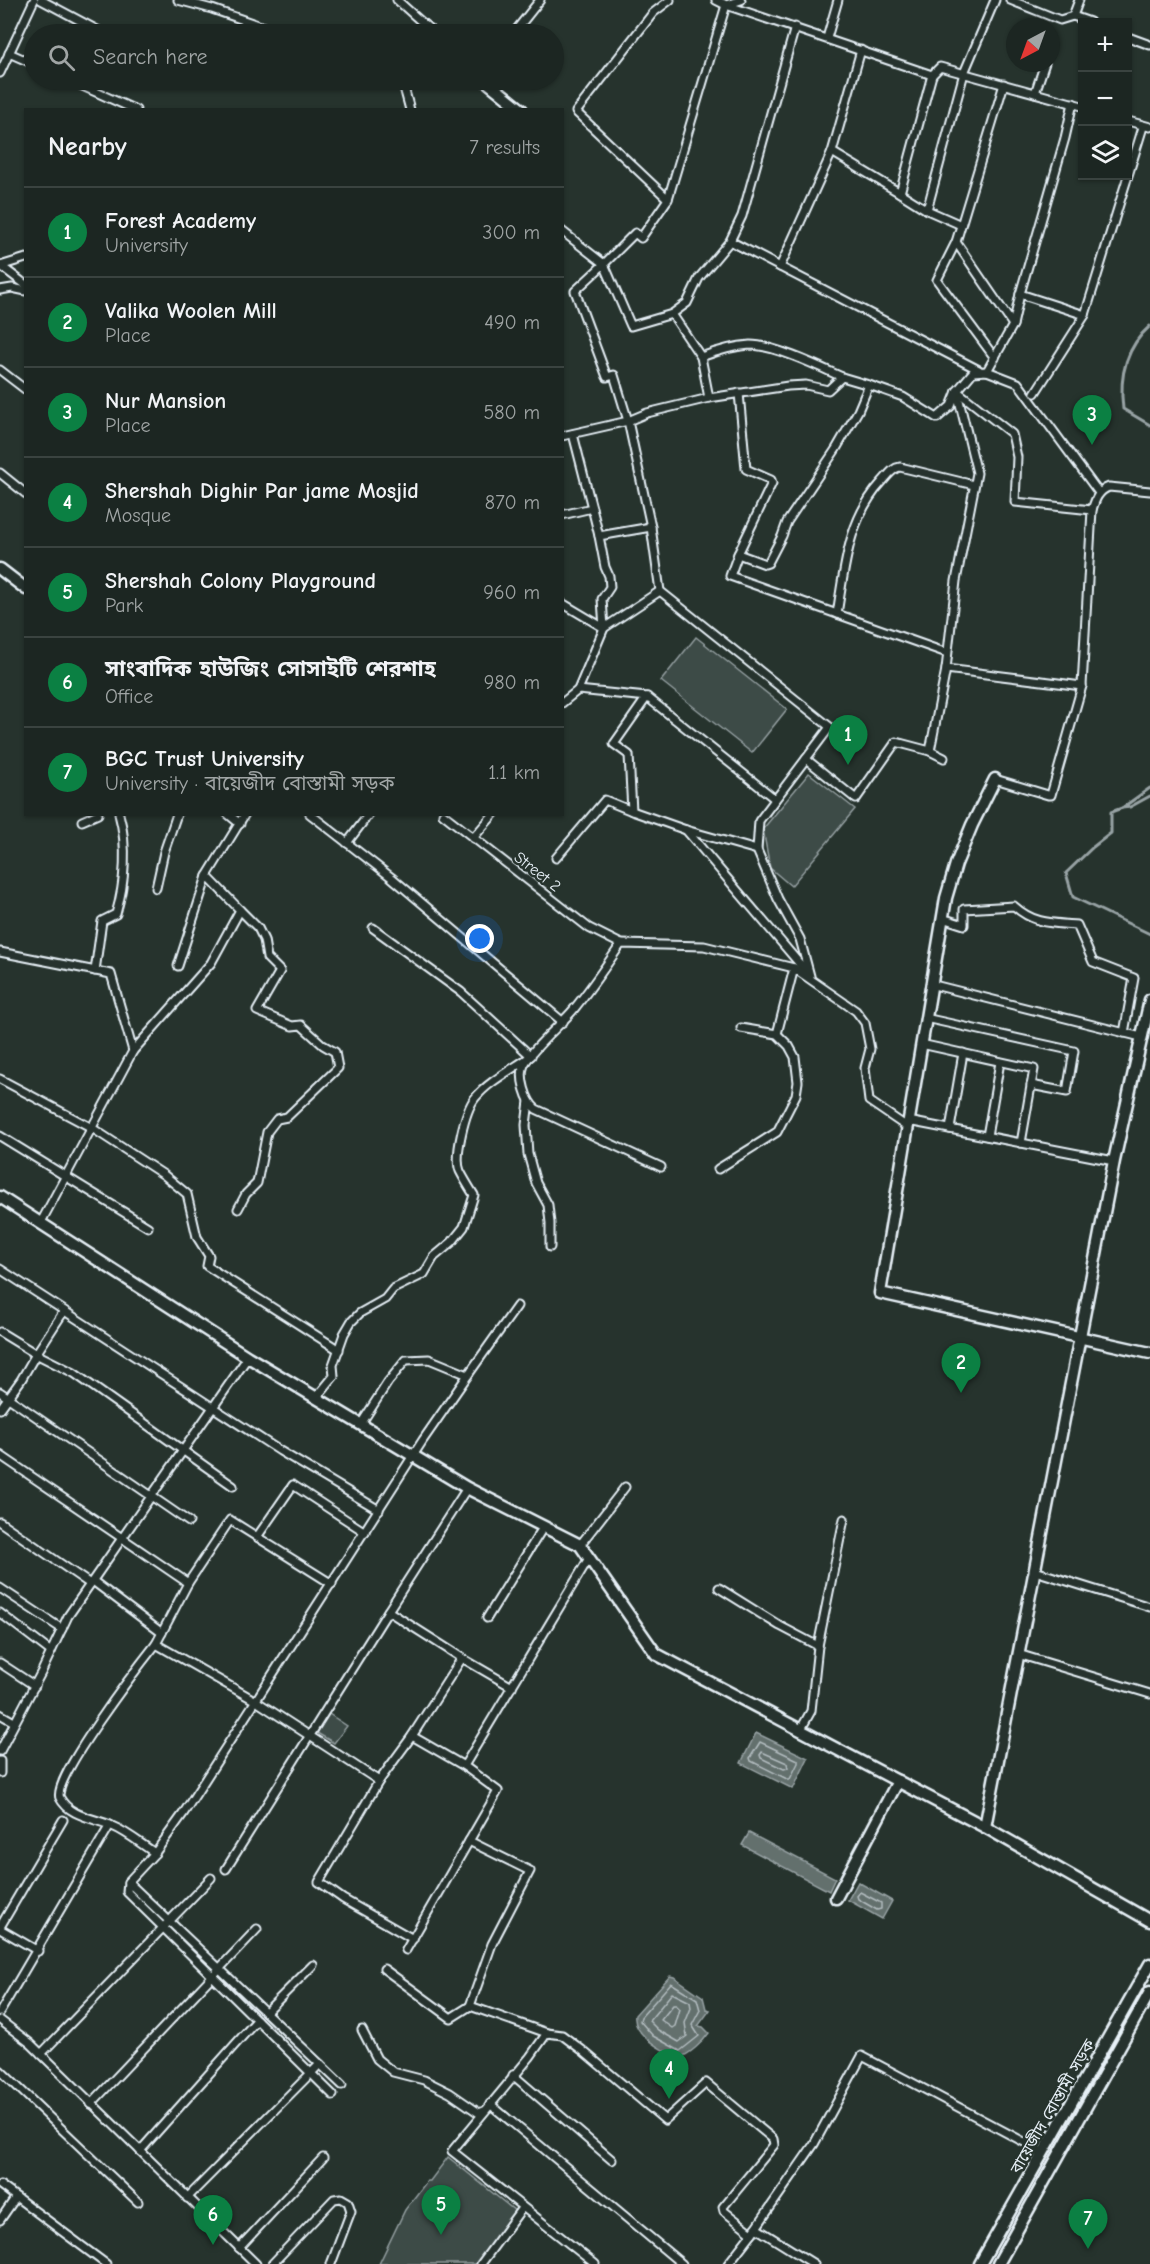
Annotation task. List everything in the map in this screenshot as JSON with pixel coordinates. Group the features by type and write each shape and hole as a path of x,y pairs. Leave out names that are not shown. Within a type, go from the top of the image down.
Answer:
{"street":[{"path":"0,74 34,0"},
{"path":"41,0 86,24"},
{"path":"178,0 255,24"},
{"path":"397,0 424,24"},
{"path":"521,24 540,0"},
{"path":"668,199 576,112 653,13 670,0"},
{"path":"716,0 932,75"},
{"path":"726,5 741,0"},
{"path":"827,38 838,0"},
{"path":"927,210 964,73 995,0"},
{"path":"1010,0 1060,20 1073,16 1079,18"},
{"path":"1073,16 1079,0"},
{"path":"686,830 810,976 800,939 778,899 757,850 759,821 830,727 660,591 651,527 628,421 614,375 607,377 575,291 635,233 641,238 668,199 726,5"},
{"path":"564,233 604,264 631,326 672,314 687,303 699,278 730,241 742,216 795,27"},
{"path":"1132,38 1150,45"},
{"path":"780,267 832,152 861,50"},
{"path":"9,53 24,60"},
{"path":"900,193 932,75 940,67 1078,105"},
{"path":"1035,93 1043,72"},
{"path":"994,358 938,280 956,242 1004,84"},
{"path":"91,90 132,108"},
{"path":"405,90 409,108"},
{"path":"497,90 520,108"},
{"path":"701,357 724,348 753,345 791,355 903,397 936,417 951,406 957,391 973,372 983,370 994,358 1013,325 1065,138 1072,103"},
{"path":"1035,393 1085,315 1147,127 1132,123"},
{"path":"832,152 927,210 961,225"},
{"path":"730,241 983,370 1018,383 1100,494"},
{"path":"956,242 1013,325"},
{"path":"0,266 24,259"},
{"path":"0,266 24,284"},
{"path":"0,290 12,288 24,291"},
{"path":"1020,294 1085,315"},
{"path":"672,314 701,357 709,398"},
{"path":"0,370 24,388"},
{"path":"564,436 628,421 647,413 709,398 788,386 830,390 842,376"},
{"path":"738,554 765,564 768,562 787,522 836,449 858,411 869,385"},
{"path":"930,751 946,669 956,581 977,473 957,391"},
{"path":"957,391 1012,434 1017,457 1015,502 1092,510"},
{"path":"739,393 746,469 771,480 772,483 729,574 731,578 947,653"},
{"path":"564,701 578,690 604,628 602,599 610,587 600,536 573,434"},
{"path":"837,614 846,557 857,518 879,485 892,471 900,467 975,485"},
{"path":"0,473 24,492"},
{"path":"1150,491 1110,487 1100,494 1092,510 1082,686 1051,795 995,779 956,864 942,918 930,984 880,1293 1150,1353"},
{"path":"564,515 592,508"},
{"path":"600,536 651,527"},
{"path":"0,569 24,587"},
{"path":"604,628 660,591"},
{"path":"564,604 604,628"},
{"path":"946,669 1082,686"},
{"path":"578,690 647,697 775,799"},
{"path":"632,811 629,755 614,744 647,697"},
{"path":"806,759 856,799 896,742 930,751 944,758"},
{"path":"556,858 604,800 686,830 757,850"},
{"path":"82,821 93,816"},
{"path":"95,971 102,921 116,914 122,893 124,845 119,816"},
{"path":"156,888 164,852 176,816"},
{"path":"230,816 240,824"},
{"path":"178,966 207,876 244,816"},
{"path":"313,816 391,877 563,1022"},
{"path":"347,843 367,816"},
{"name":"Street 2","path":"446,816 589,928 621,944"},
{"path":"473,838 492,816"},
{"path":"207,876 258,927 264,940 267,958 280,971 257,1011 292,1026 301,1025 323,1045 335,1052 338,1068 287,1117 277,1119 267,1132 257,1183 246,1194 238,1209"},
{"path":"942,918 964,925 964,909 1014,906 1026,917 1047,923 1077,924 1093,962 1134,978 1124,1033"},
{"path":"40,1224 132,1051 211,963 240,910"},
{"path":"373,928 461,992 531,1056"},
{"path":"550,1246 548,1205 536,1183 528,1154 526,1125 529,1101 522,1075 524,1066 563,1022 621,944 704,946 794,968 856,1011 865,1023 870,1049 865,1068 869,1101 908,1124 950,1129 1114,1161"},
{"path":"0,952 111,974 132,1051"},
{"path":"777,1034 794,968"},
{"path":"930,984 1142,1037"},
{"path":"985,1827 1114,1161 1150,1000"},
{"path":"925,1018 1074,1051 1067,1092 1031,1085"},
{"path":"718,1169 777,1132 796,1095 798,1082 795,1057 789,1046 777,1034 741,1028"},
{"path":"921,1044 1034,1069 1021,1143"},
{"path":"950,1129 963,1053"},
{"path":"316,1398 334,1376 333,1365 344,1334 351,1322 360,1313 378,1304 393,1289 424,1274 434,1257 452,1242 464,1227 474,1196 459,1169 459,1152 461,1136 472,1101 531,1056"},
{"path":"987,1136 1000,1062"},
{"path":"0,1079 92,1128 164,1175 187,1194 197,1237 208,1256 207,1266 339,1350"},
{"path":"529,1101 536,1109 661,1167"},
{"path":"0,1136 148,1227"},
{"path":"1,1201 248,1357 467,1488 580,1545 656,1654 985,1827 1150,1921"},
{"path":"0,1269 213,1408 379,1510"},
{"path":"333,2095 127,1892 128,1882 155,1853 183,1814 423,1440 517,1306"},
{"path":"0,1409 64,1311"},
{"path":"0,1332 74,1373 233,1486"},
{"path":"0,1751 35,1686 68,1616 248,1357"},
{"path":"361,1424 388,1382 406,1360 429,1359 468,1375"},
{"path":"0,1392 189,1522"},
{"path":"0,1455 188,1583"},
{"path":"256,1536 293,1485 365,1532"},
{"path":"580,1545 625,1487"},
{"path":"226,1869 308,1735 467,1488"},
{"path":"801,1729 811,1711 818,1646 844,1519"},
{"path":"155,1853 110,1825 85,1818 64,1805 58,1796 58,1790 114,1697 156,1644 188,1583 230,1520 332,1584"},
{"path":"0,1522 92,1582 162,1633"},
{"path":"487,1618 544,1526"},
{"path":"464,1766 590,1558"},
{"path":"1035,1571 1150,1607"},
{"path":"0,1588 62,1629"},
{"path":"719,1588 780,1626 818,1646"},
{"path":"388,1611 512,1687"},
{"path":"0,1613 51,1652"},
{"path":"156,1644 256,1701 380,1781"},
{"path":"1018,1654 1150,1695"},
{"path":"413,1939 343,1899 319,1882 380,1781 462,1658"},
{"path":"0,1663 35,1686"},
{"path":"0,1714 14,1722"},
{"path":"406,1950 498,1791 464,1766 412,1736"},
{"path":"0,1761 0,1773"},
{"path":"836,1898 898,1780"},
{"path":"38,1951 0,1928 63,1820"},
{"path":"0,2012 38,1951 110,1825"},
{"path":"384,1970 451,2018 470,2006 492,1944 530,1871 469,1841"},
{"path":"41,2054 211,1878"},
{"path":"128,1882 342,2085"},
{"path":"91,2104 257,1929"},
{"name":"বায়েজীদ বোস্তামী সড়ক","path":"980,2264 1150,1964"},
{"path":"266,2012 313,1965"},
{"name":"বায়েজীদ বোস্তামী সড়ক","path":"998,2264 1150,1992"},
{"path":"470,2006 562,2036 582,2050 664,2120 706,2083 773,2139 774,2145 723,2207 724,2211 814,2264"},
{"path":"0,2020 30,2043 256,2264"},
{"path":"140,2151 257,2020"},
{"path":"362,2030 377,2059 393,2072 424,2080 450,2093 479,2113 484,2111"},
{"path":"547,2032 530,2057 452,2151 595,2264"},
{"path":"728,2264 814,2144 862,2056 1043,2152"},
{"path":"187,2198 320,2064"},
{"path":"0,2070 138,2202"},
{"path":"513,2075 612,2160"},
{"path":"490,2104 682,2264"},
{"path":"239,2248 323,2158"},
{"path":"0,2185 106,2264"},
{"path":"0,2220 16,2197"},
{"path":"272,2264 334,2199 341,2198 348,2202 351,2211 331,2264"},
{"path":"481,2264 522,2208"}],"shaded area":[{"path":"696,637 787,709 752,753 661,681"},
{"path":"809,773 855,809 791,886 770,868 763,829"},
{"path":"329,1714 347,1726 334,1743 317,1733"},
{"path":"448,2157 515,2211 476,2264 379,2264 405,2210"}],"water":[{"path":"756,1733 808,1758 793,1789 741,1763"},
{"path":"749,1833 835,1878 829,1891 742,1845"},
{"path":"858,1882 892,1901 882,1919 848,1900"},
{"path":"670,1976 703,1997 706,2009 710,2010 698,2026 703,2027 709,2033 696,2048 679,2058 643,2036 635,2022 635,2015"}],"waterway":[{"path":"1150,326 1129,353 1122,386 1123,409 1150,425"},
{"path":"1150,788 1122,808 1130,807 1150,796"},
{"path":"1122,808 1111,812 1111,833 1066,873 1073,897 1150,934"}],"place":[{"name":"Nur Mansion","path":"1092,445"},
{"name":"Forest Academy","path":"848,765"},
{"name":"Valika Woolen Mill","path":"961,1393"},
{"name":"Shershah Dighir Par jame Mosjid","path":"669,2099"},
{"name":"Shershah Colony Playground","path":"441,2235"},
{"name":"সাংবাদিক হাউজিং সোসাইটি শেরশাহ","path":"213,2245"},
{"name":"BGC Trust University","path":"1088,2249"}]}
